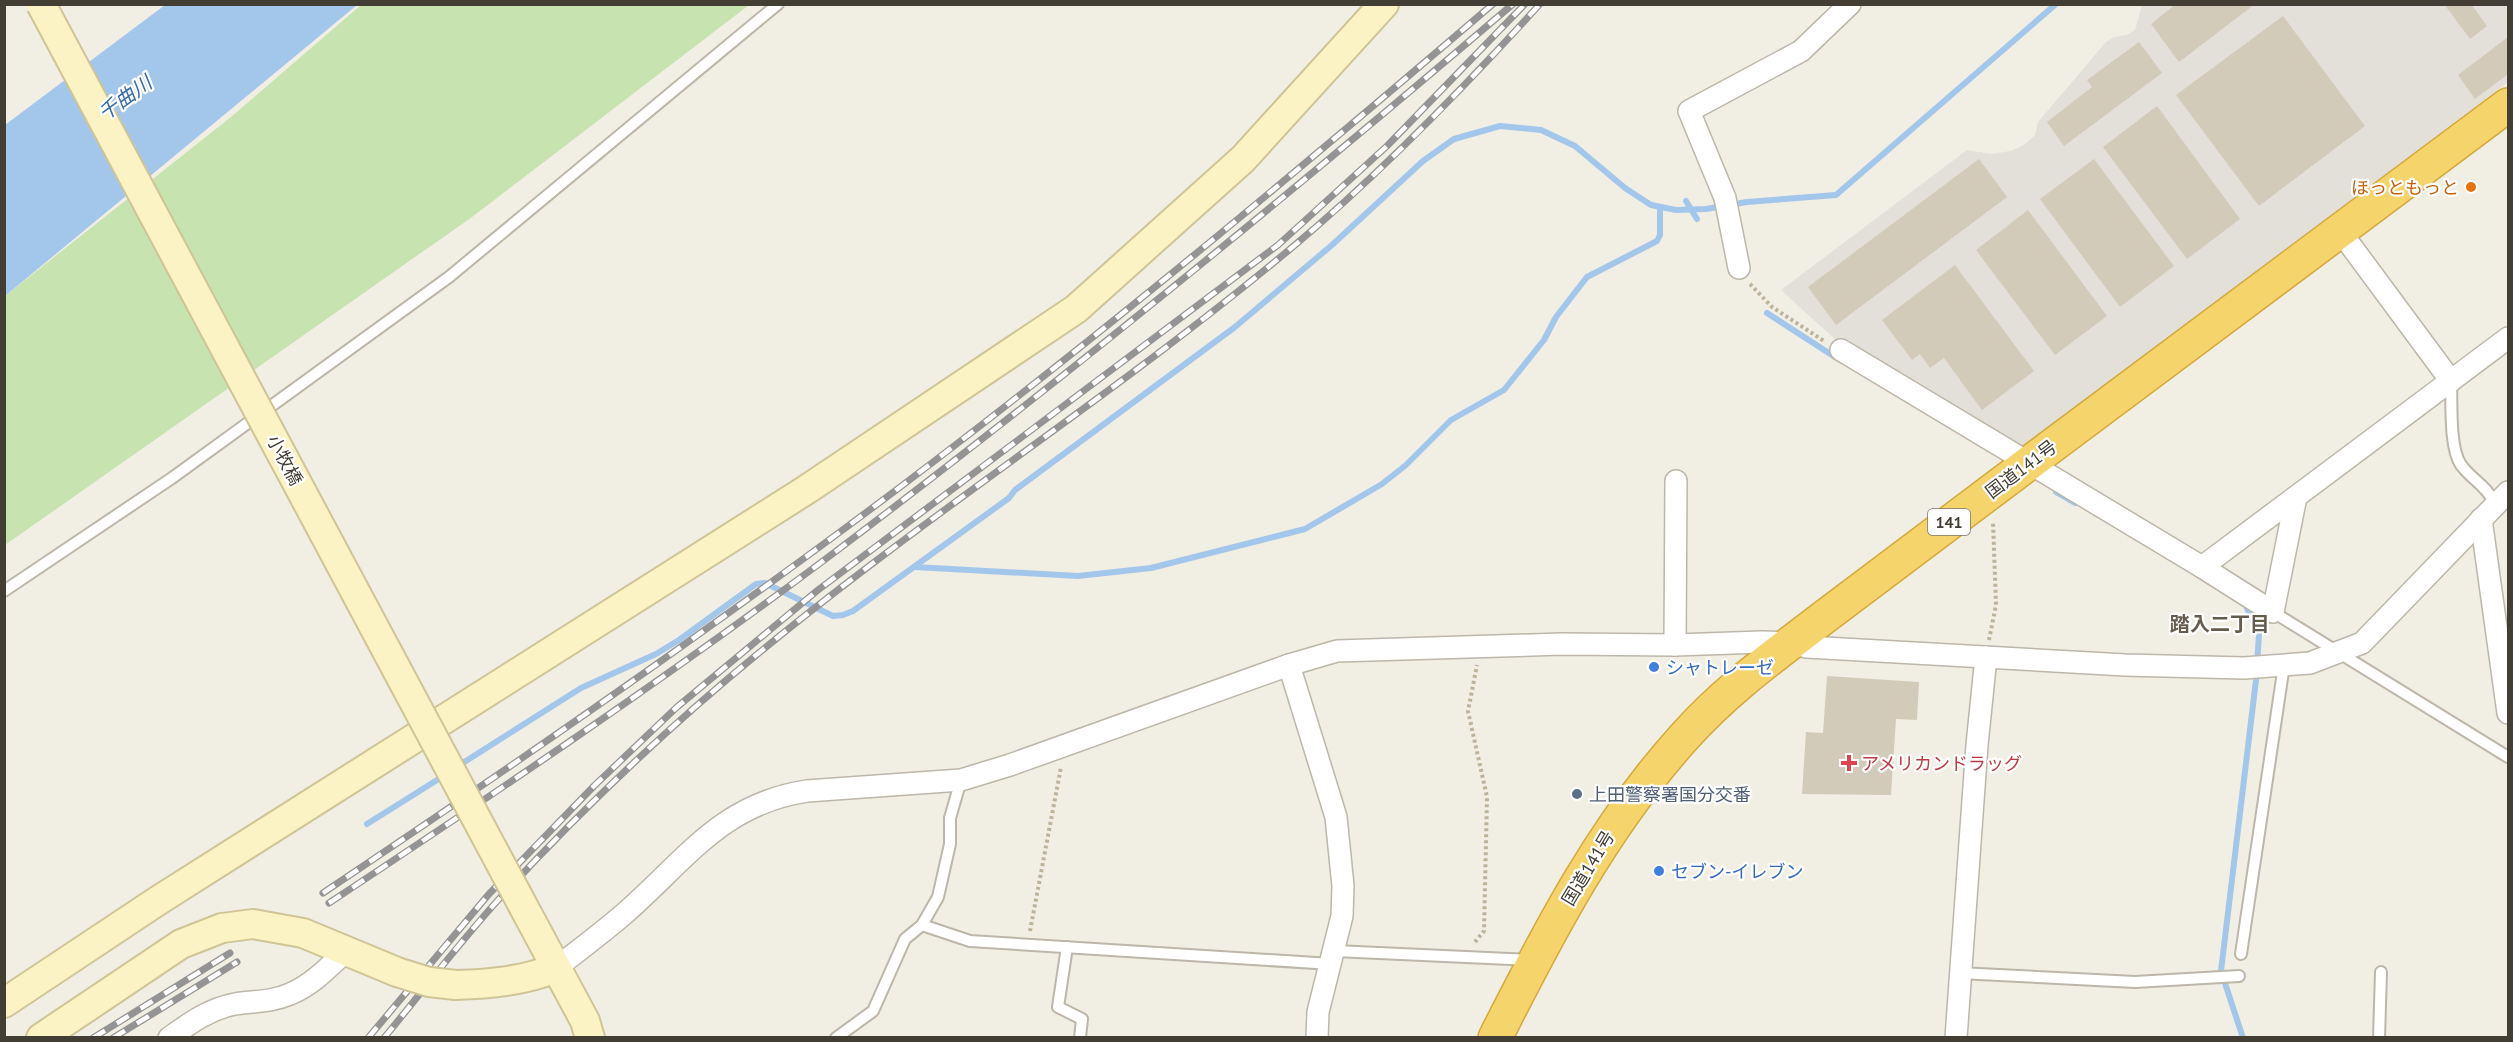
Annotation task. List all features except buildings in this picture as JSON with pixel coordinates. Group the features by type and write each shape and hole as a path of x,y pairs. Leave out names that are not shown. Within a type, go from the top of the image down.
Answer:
{"highway":[{"name":"国道141号","path":"1495,1038 1534,960 1590,861 1620,815 1654,771 1716,704 1748,675 1991,491 2508,105"}],"street":[{"name":"小牧橋","path":"41,4 585,1021 590,1038"},
{"path":"4,1003 159,900 806,490 1076,309 1243,159 1384,4"},
{"path":"1745,276 1727,206 1689,111 1801,51 1850,4"},
{"path":"2340,231 2451,381"},
{"path":"2202,567 2508,338"},
{"path":"1833,346 2030,462 2273,612 2296,497"},
{"path":"1675,645 1676,481"},
{"path":"41,1038 181,944 222,928 253,924 275,926 303,933 397,972 429,982 456,985 494,983 540,975 556,969 624,914 712,831 755,804 807,790 961,780 1065,746 1289,665 1346,650 1562,644 1791,643 1807,647 2125,665 2244,668 2310,663 2362,643 2495,505"},
{"path":"2495,505 2508,711"},
{"path":"1956,1038 1959,973 1986,657"},
{"path":"1289,665 1336,817 1343,886 1342,916 1318,1012 1317,1038"},
{"path":"169,1038 209,1011 236,1004 271,1001 293,993 318,977 346,951"}],"lane":[{"path":"4,591 172,478 449,277 778,4"},
{"path":"2451,381 2454,439 2459,462 2487,489 2495,505"},
{"path":"2273,612 2508,757"},
{"path":"2241,954 2276,666"},
{"path":"836,1038 873,1011 905,939 922,925 938,897 950,844 950,818 961,780"},
{"path":"922,925 970,941 1027,945 1333,958 1462,957 1534,960"},
{"path":"1067,947 1058,1006 1082,1019 1080,1038"},
{"path":"2379,1038 2380,972"},
{"path":"1959,973 2135,982 2239,976"}],"path":[{"path":"1745,276 1772,307 1833,346"},
{"path":"1986,657 1996,605 1991,491"},
{"path":"1462,957 1484,931 1487,797 1468,711 1481,647"},
{"path":"1027,945 1065,746"}],"shaded area":[{"path":"2142,5 2508,5 2508,82 2019,450 1839,343 1781,290 1967,150 1991,154 2011,151 2024,145 2035,135 2038,122 2106,42 2135,30"}],"green space":[{"path":"361,5 749,5 472,217 5,545 5,296 231,117"}],"water":[{"name":"千曲川","path":"165,5 357,5 5,296 5,125"}],"waterway":[{"path":"458,766 581,688 656,654 679,640 756,584 765,583 833,616 853,611 1009,498 1015,490 1235,327 1332,245 1423,161 1454,139 1500,126 1541,130 1575,146 1625,188 1651,205 1676,210 1706,209 1747,202 1836,195 2056,4"},
{"path":"1686,201 1697,219"},
{"path":"915,567 1078,576 1151,568 1305,529 1382,484 1406,465 1451,420 1504,390 1544,340 1556,317 1587,277 1657,241 1660,235 1660,207"},
{"path":"1767,313 1838,359"},
{"path":"2056,492 2075,503"},
{"path":"2241,602 2245,604 2259,634 2256,680 2221,971 2243,1038"},
{"path":"367,824 445,775"}],"railway":[{"path":"323,893 632,682 988,420 1327,145 1493,4"},
{"path":"329,903 580,734 827,558 1002,424 1174,286 1513,4"},
{"path":"368,1038 489,894 594,786 677,707 818,590 1278,245 1387,146 1525,4"},
{"path":"384,1038 499,899 593,802 691,710 825,600 1159,353 1289,250 1419,132 1540,4"},
{"path":"93,1038 230,953"},
{"path":"113,1038 237,962"}],"place":[{"name":"ほっともっと","path":"2471,187"},
{"name":"シャトレーゼ","path":"1654,667"},
{"name":"アメリカンドラッグ","path":"1849,763"},
{"name":"上田警察署国分交番","path":"1577,794"},
{"name":"セブン-イレブン","path":"1659,871"}],"district":[{"name":"踏入二丁目","path":"2220,624"}]}
